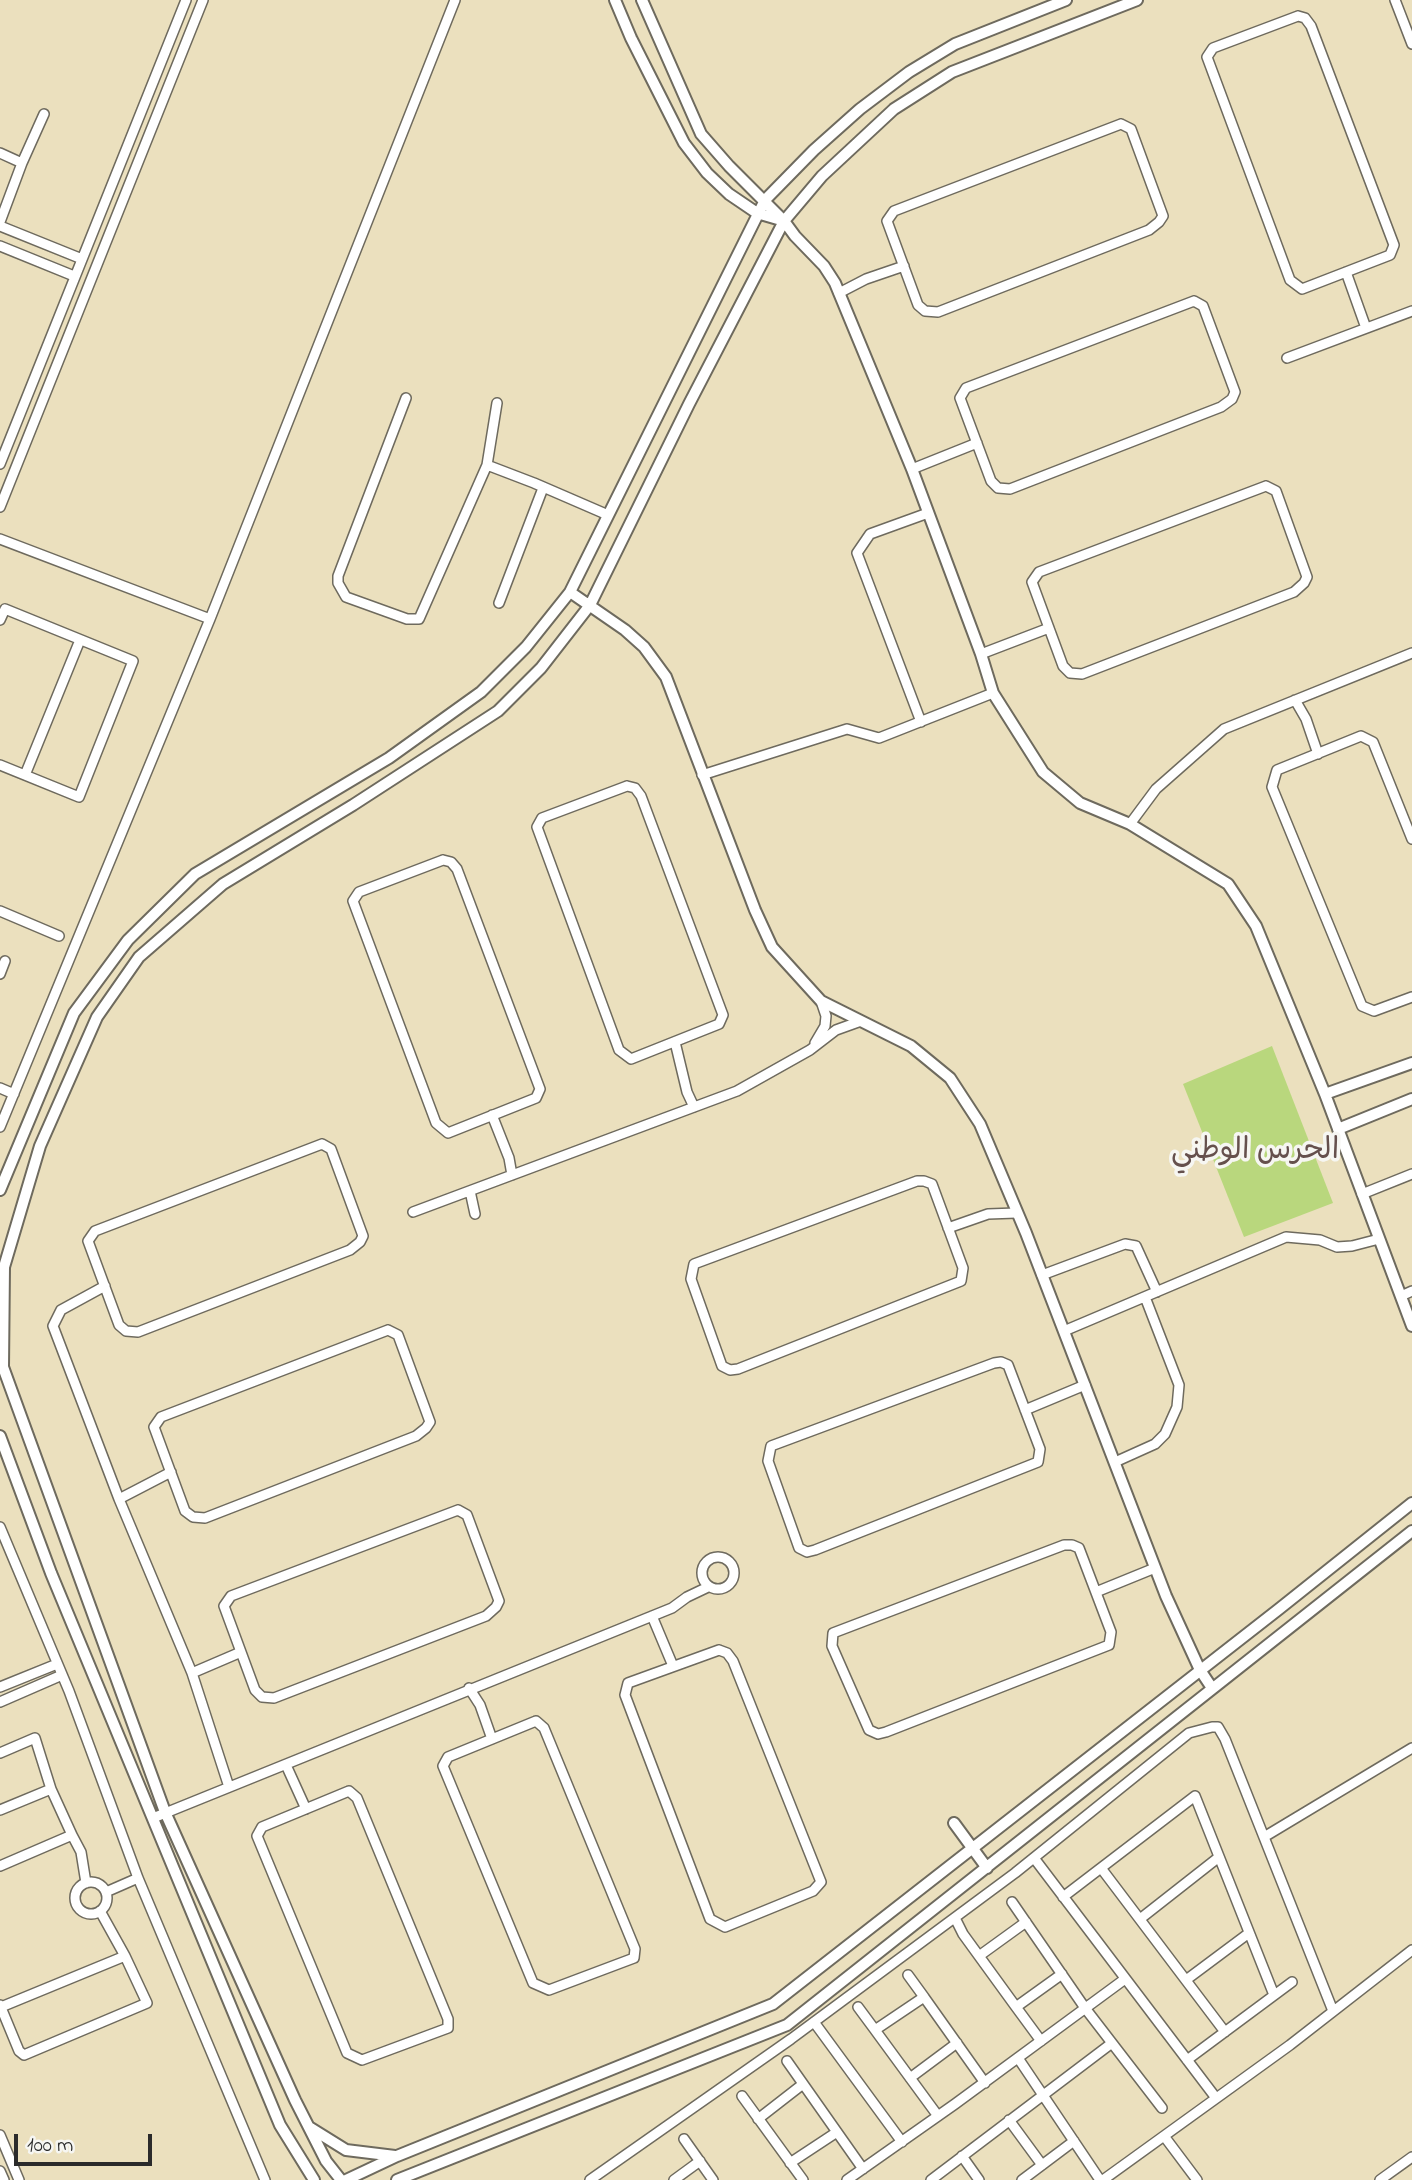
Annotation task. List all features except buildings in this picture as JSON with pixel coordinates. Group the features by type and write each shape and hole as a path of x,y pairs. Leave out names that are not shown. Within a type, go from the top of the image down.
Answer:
{"street":[{"path":"0,464 186,0"},
{"path":"0,507 203,0"},
{"path":"0,1127 209,618 454,0"},
{"path":"615,0 631,38 684,143 707,173 729,194 757,213 784,221"},
{"path":"642,0 701,134 824,266 839,293 912,469 981,653 993,693 1043,772 1080,803 1130,824 1228,884 1256,926 1325,1094 1412,1326"},
{"path":"0,1190 74,1013 128,940 195,874 389,758 481,692 526,648 570,592 765,200 859,109 909,72 955,44 1066,0"},
{"path":"1137,0 952,72 894,109 865,134 822,176 784,221 689,404 590,605 541,668 498,710 353,806 223,884 139,957 97,1017 40,1146 4,1267 3,1367 165,1812 309,2127 326,2161 343,2180 774,2004 1412,1503"},
{"path":"1395,0 1412,44"},
{"path":"1298,16 1305,18 1311,26 1393,237 1394,245 1390,255 1346,272 1302,289 1290,280 1211,73 1208,57 1213,48 1298,16"},
{"path":"44,114 22,163 0,224 82,260"},
{"path":"1121,124 1131,130 1163,216 1149,230 938,312 925,311 918,305 904,266 887,221 894,211 1121,124"},
{"path":"0,153 22,163"},
{"path":"0,246 74,276"},
{"path":"839,293 866,279 904,266"},
{"path":"1346,272 1366,328"},
{"path":"1194,301 1203,306 1235,393 1222,407 1010,489 998,488 991,481 977,443 960,398 967,388 1194,301"},
{"path":"1287,358 1412,310"},
{"path":"406,398 338,576 338,583 346,597 407,619 418,619 487,465 498,403"},
{"path":"912,469 977,443"},
{"path":"487,465 608,516"},
{"path":"1266,486 1276,491 1307,577 1294,592 1082,674 1070,673 1063,666 1049,628 1032,582 1039,572 1266,486"},
{"path":"499,603 543,488"},
{"path":"921,722 858,553 870,534 928,513"},
{"path":"0,539 209,618"},
{"path":"570,592 625,630 644,647 666,677 702,775 772,947 821,1001 911,1046 950,1078 980,1124 1042,1275 1155,1568 1200,1670 1213,1688"},
{"path":"0,620 5,609 133,661 79,797 0,765"},
{"path":"981,653 1049,628"},
{"path":"25,775 80,640"},
{"path":"1130,824 1156,789 1224,729 1412,653"},
{"path":"702,775 847,729 879,738 993,693"},
{"path":"1295,700 1306,719 1318,754"},
{"path":"1412,839 1373,742 1361,736 1277,770 1272,787 1362,1006 1374,1011 1412,998"},
{"path":"627,786 635,788 641,796 722,1007 723,1015 719,1024 675,1042 631,1059 619,1050 537,827 542,818 627,786"},
{"path":"443,860 451,862 457,869 539,1081 540,1089 536,1098 492,1115 448,1133 436,1123 353,901 359,892 443,860"},
{"path":"0,911 59,936"},
{"path":"0,974 5,961"},
{"path":"810,1051 825,1026 826,1016 821,1001"},
{"path":"413,1212 737,1091 810,1051 836,1030 861,1021"},
{"path":"675,1042 687,1092 694,1107"},
{"path":"1325,1094 1412,1063"},
{"path":"0,1088 13,1094"},
{"path":"1338,1129 1412,1099"},
{"path":"492,1115 509,1158 512,1175"},
{"path":"322,1144 331,1149 363,1236 360,1242 349,1250 138,1332 126,1331 119,1325 105,1286 88,1241 94,1231 322,1144"},
{"path":"1362,1194 1412,1174"},
{"path":"917,1181 932,1184 948,1228 963,1268 961,1281 738,1369 730,1370 722,1366 691,1279 694,1264 917,1181"},
{"path":"470,1191 475,1214"},
{"path":"948,1228 988,1214 1016,1213"},
{"path":"1064,1331 1286,1237 1320,1240 1337,1247 1379,1239"},
{"path":"1042,1275 1125,1244 1136,1246 1157,1292"},
{"path":"105,1286 61,1310 53,1326 119,1499 191,1673 229,1787"},
{"path":"1401,1296 1412,1292"},
{"path":"1115,1462 1155,1444 1165,1434 1177,1407 1179,1385 1145,1297"},
{"path":"388,1330 398,1335 430,1422 416,1436 205,1518 192,1517 185,1511 171,1472 155,1427 161,1417 388,1330"},
{"path":"993,1363 1009,1365 1025,1409 1040,1449 1038,1462 815,1550 807,1552 799,1548 768,1461 771,1446 993,1363"},
{"path":"1025,1409 1085,1385"},
{"path":"0,1436 51,1573 281,2125 314,2180"},
{"path":"119,1499 171,1472"},
{"path":"458,1510 467,1515 499,1601 485,1616 274,1698 262,1697 255,1690 241,1652 224,1606 230,1596 458,1510"},
{"path":"0,1527 62,1675 138,1878 265,2180"},
{"path":"403,2179 787,2025 1412,1531"},
{"path":"1065,1545 1079,1548 1096,1592 1111,1632 1109,1645 878,1734 869,1730 832,1646 833,1633 842,1628 1065,1545"},
{"path":"1096,1592 1155,1568"},
{"path":"153,1818 672,1608 708,1587"},
{"path":"652,1616 673,1666"},
{"path":"719,1650 727,1653 733,1661 821,1882 813,1891 725,1927 710,1919 625,1695 628,1683 673,1666 719,1650"},
{"path":"191,1673 241,1652"},
{"path":"0,1686 57,1664"},
{"path":"0,1702 62,1675"},
{"path":"469,1688 480,1705 492,1739"},
{"path":"536,1721 544,1728 635,1949 634,1958 549,1990 533,1983 443,1766 448,1757 492,1739 536,1721"},
{"path":"590,2180 814,2022 955,1918 1189,1733 1212,1727 1218,1727 1224,1739 1334,2011"},
{"path":"0,1753 35,1738 51,1789 81,1852 86,1883"},
{"path":"1264,1837 1412,1748"},
{"path":"286,1765 306,1809"},
{"path":"0,1810 51,1789"},
{"path":"349,1791 357,1798 448,2020 448,2028 362,2060 347,2053 257,1836 262,1827 306,1809 349,1791"},
{"path":"1063,1897 1195,1796 1274,1995"},
{"path":"954,1823 987,1868"},
{"path":"0,1866 72,1835"},
{"path":"1140,1919 1219,1857"},
{"path":"1034,1858 1216,2098"},
{"path":"1101,1868 1225,2032"},
{"path":"106,1892 138,1878"},
{"path":"86,1883 100,1885 106,1892 106,1903 100,1911 89,1913 77,1904 75,1899 78,1889 86,1883"},
{"path":"1012,1902 1085,2008 1162,2108"},
{"path":"100,1911 125,1956 147,2003 30,2053 24,2055 19,2050 0,2006 125,1956"},
{"path":"955,1918 1031,2028 1044,2038"},
{"path":"979,1956 1026,1922"},
{"path":"1186,1980 1249,1933"},
{"path":"1018,2058 1102,2180 1334,2011 1412,1950"},
{"path":"1016,2007 1062,1974"},
{"path":"908,1975 985,2083"},
{"path":"847,2180 985,2083 1125,1979"},
{"path":"1187,2060 1292,1982"},
{"path":"875,2030 924,1997"},
{"path":"858,2007 938,2116"},
{"path":"814,2022 902,2142"},
{"path":"910,2078 957,2043"},
{"path":"931,2180 1112,2043"},
{"path":"787,2061 863,2169"},
{"path":"758,2119 803,2084"},
{"path":"741,2096 803,2180"},
{"path":"1009,2120 1042,2165"},
{"path":"309,2127 346,2150 397,2156"},
{"path":"790,2163 837,2132"},
{"path":"0,2135 19,2180"},
{"path":"1164,2136 1196,2180"},
{"path":"684,2139 713,2180"},
{"path":"1022,2180 1074,2141"},
{"path":"962,2156 979,2180"},
{"path":"1380,2180 1412,2157"},
{"path":"674,2180 700,2161"},
{"path":"0,2171 4,2180"}],"green space":[{"path":"1272,1046 1333,1203 1244,1237 1183,1084"}],"district":[{"name":"الحرس الوطني","path":"1255,1153"}]}
